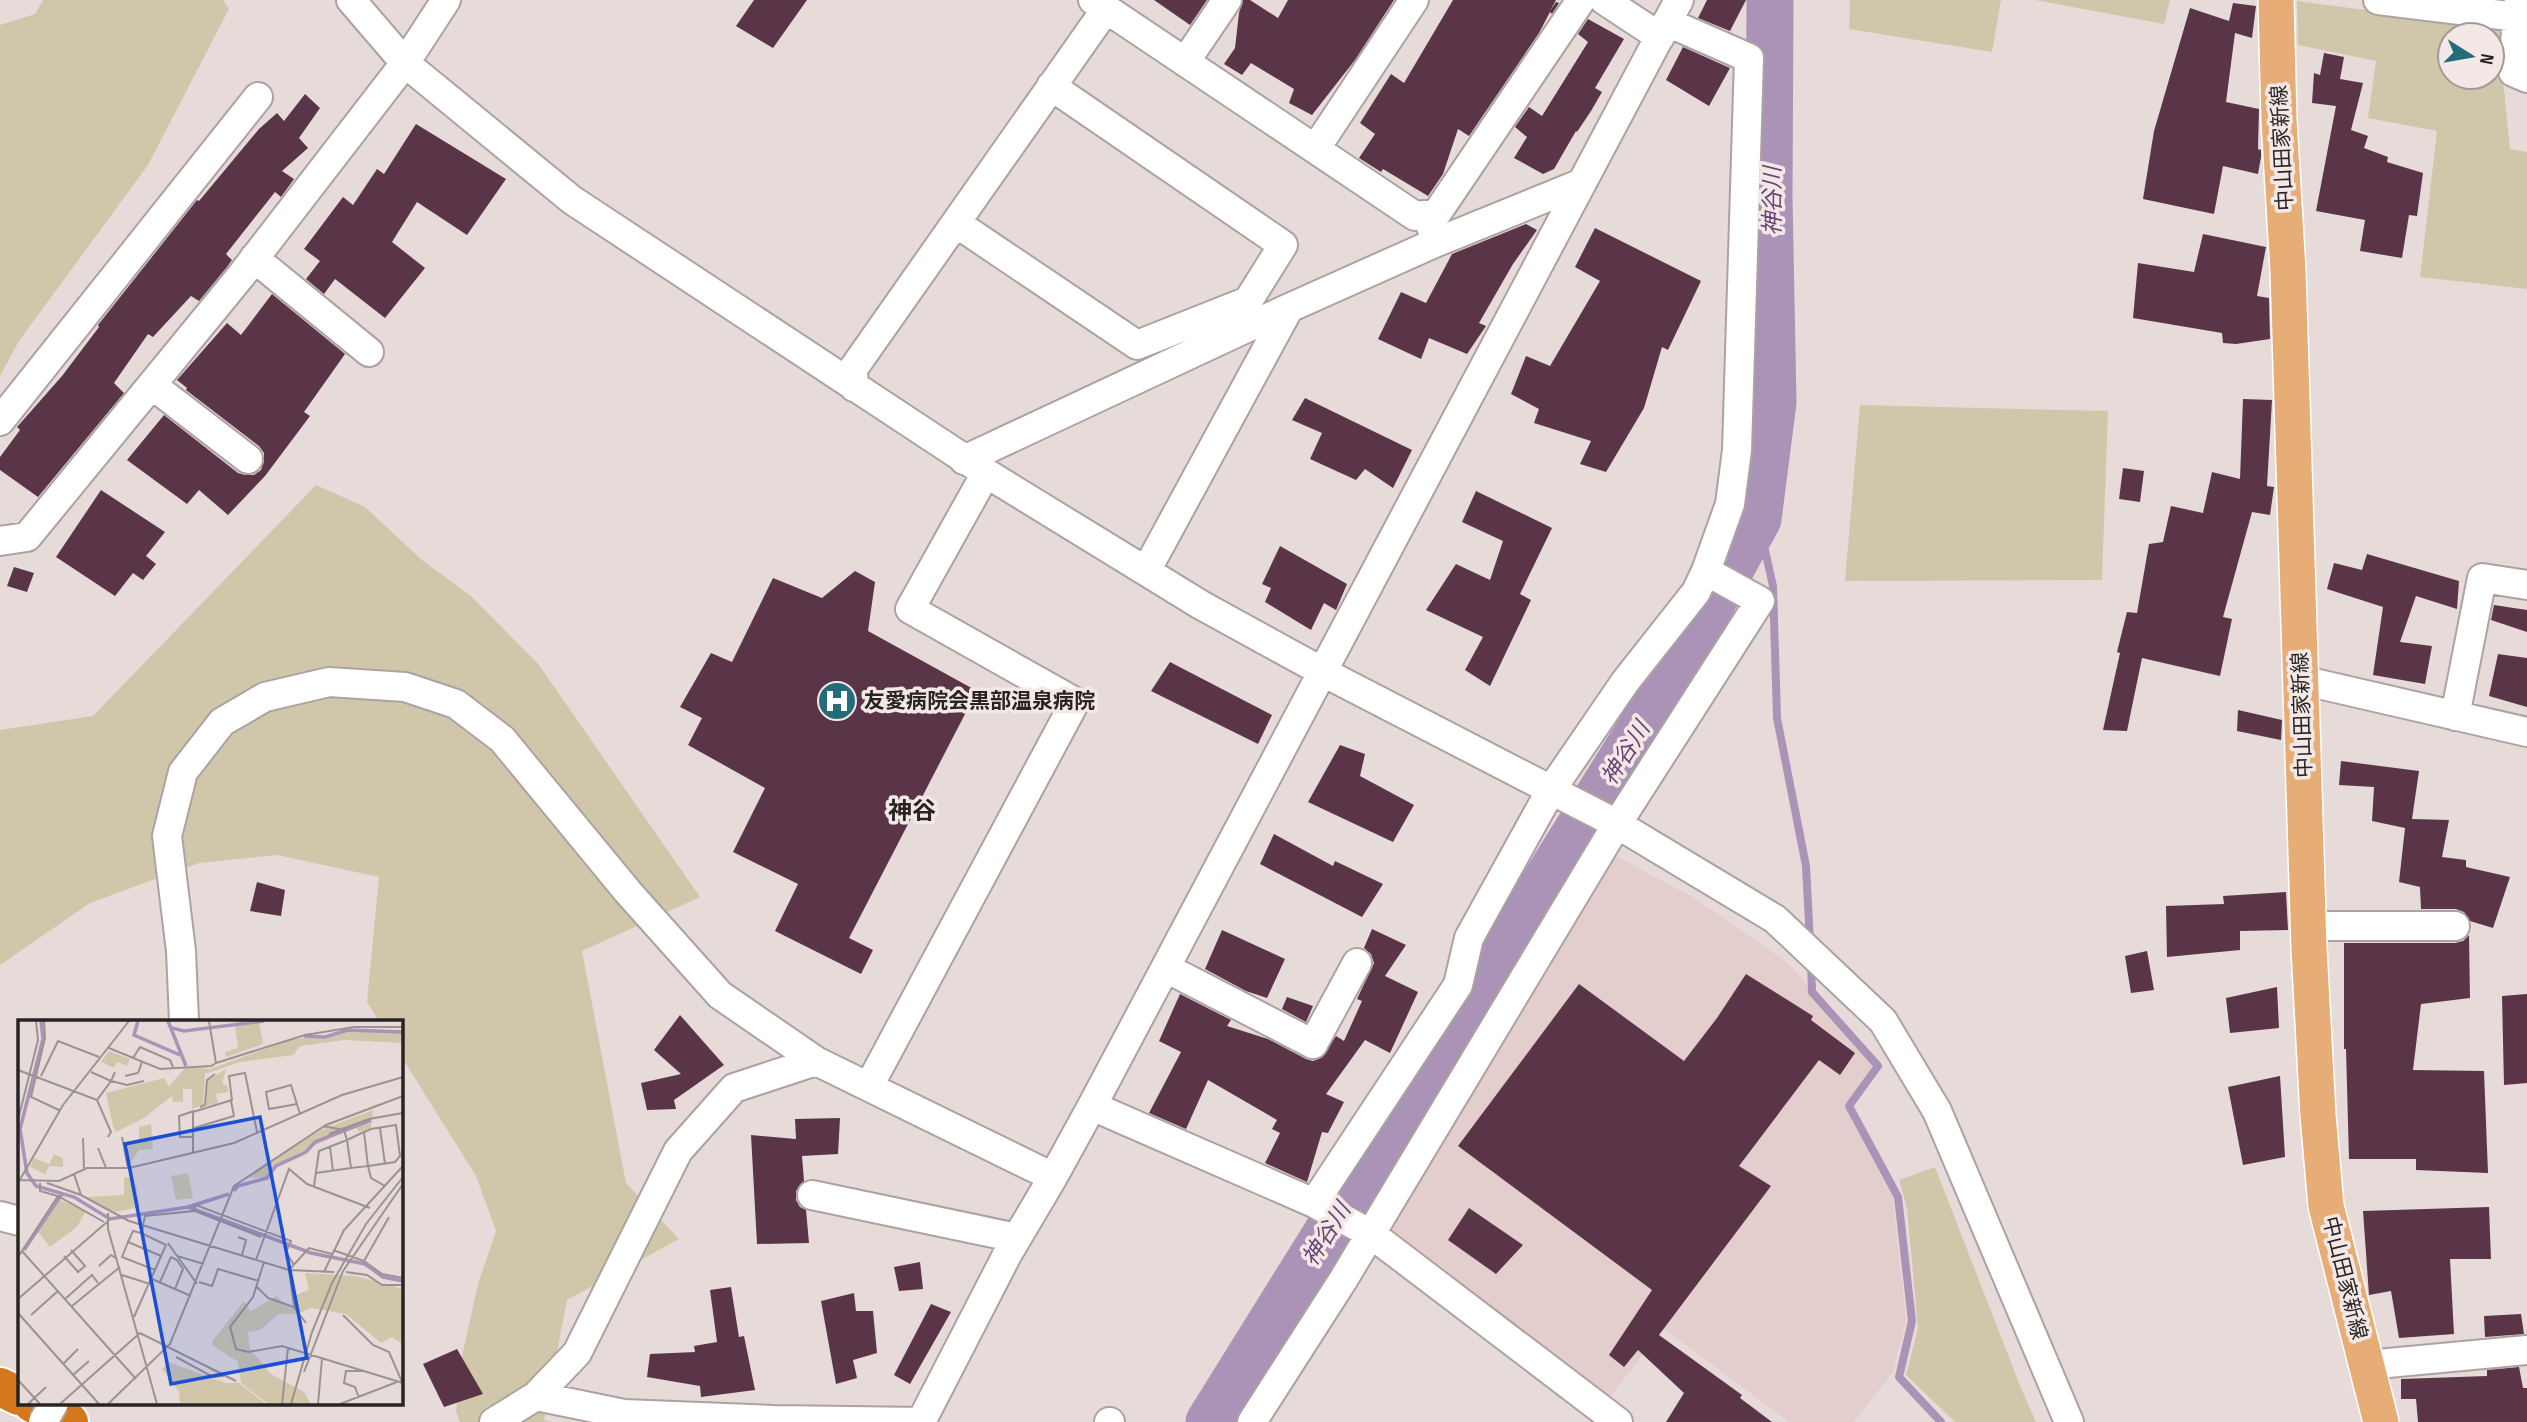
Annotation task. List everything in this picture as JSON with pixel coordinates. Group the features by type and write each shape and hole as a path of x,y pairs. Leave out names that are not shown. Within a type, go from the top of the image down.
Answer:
{"highway":[{"path":"0,1387 18,1396"},
{"path":"34,1404 69,1422"}],"main road":[{"name":"中山田家新線","path":"2276,0 2279,120 2288,271 2308,926 2318,1115 2326,1206 2381,1422"}],"street":[{"path":"351,0 405,63 572,200 975,466 1201,605 1323,672 1617,824 1775,919 1883,1021 1937,1111 2069,1422"},
{"path":"0,541 27,537 254,258 405,63 446,0"},
{"path":"1185,62 1227,0"},
{"path":"1316,148 1414,0"},
{"path":"854,387 853,369 1051,86 1100,4 1415,216 1437,213 1581,0"},
{"path":"1314,1203 1458,985 1469,938 1555,793 1625,682 1696,592 1730,505 1737,450 1749,58 1669,20 1604,0"},
{"path":"2378,0 2518,9 2513,72 2527,78"},
{"path":"536,1396 624,1414 922,1422 1017,1238 1166,968 1669,20"},
{"path":"956,223 1137,345 1248,301 1283,245 1051,86"},
{"path":"0,421 258,97"},
{"path":"869,1086 1075,702 910,609 975,466 1289,308 1437,242 1582,183"},
{"path":"1426,215 1437,242"},
{"path":"254,258 369,352"},
{"path":"1146,571 1289,308"},
{"path":"152,385 248,459"},
{"path":"1252,1422 1371,1234 1617,824 1760,601 1706,571"},
{"path":"2455,716 2482,578 2527,584"},
{"path":"2301,680 2527,732"},
{"path":"184,1020 181,951 167,836 183,772 222,722 265,697 329,682 405,687 456,704 502,739 628,892 720,995 816,1061 1053,1177"},
{"path":"2308,926 2455,926"},
{"path":"1166,968 1313,1044 1357,963"},
{"path":"494,1422 536,1396 577,1353 678,1151 734,1088 816,1061"},
{"path":"1092,1106 1314,1203 1371,1234 1618,1422"},
{"path":"812,1195 1017,1238"},
{"path":"0,1216 18,1221"},
{"path":"2367,1365 2527,1350"},
{"path":"43,1422 53,1404"}],"shaded area":[{"path":"43,0 223,0 229,9 148,165 19,341 0,376 0,25 35,14"},
{"path":"1850,0 2001,0 1992,52 1849,29"},
{"path":"2035,0 2170,0 2164,24"},
{"path":"2297,1 2449,21 2436,21 2436,91 2504,91 2510,149 2527,152 2527,289 2420,277 2437,131 2368,118 2376,61 2298,45"},
{"path":"1860,405 2108,411 2102,580 1845,581"},
{"path":"316,485 365,507 422,560 471,596 539,665 700,897 582,951 626,1183 679,1239 567,1300 544,1420 552,1422 460,1422 456,1412 462,1356 478,1284 496,1231 476,1176 402,1058 402,1020 378,1020 367,1002 379,877 277,855 199,863 90,903 0,965 0,730 93,716"},
{"path":"1616,856 1696,899 1784,960 1879,1061 1844,1106 1893,1198 1906,1321 1893,1372 1854,1422 1789,1422 1663,1328 1606,1402 1382,1231"},
{"path":"1935,1167 2036,1422 1955,1422 1906,1375 1918,1328 1907,1208 1899,1180"}],"building":[{"path":"754,0 807,0 773,48 736,26"},
{"path":"1154,0 1207,0 1190,25"},
{"path":"1243,0 1250,0 1278,18 1288,0 1394,0 1355,60 1312,115 1289,103 1294,89 1251,63 1242,75 1224,64 1235,48"},
{"path":"1453,0 1556,0 1550,11 1556,2 1559,3 1552,14 1550,12 1539,33 1469,136 1458,129 1443,174 1428,196 1359,158 1375,134 1360,123 1391,74 1404,83"},
{"path":"1707,0 1746,0 1730,31 1698,18"},
{"path":"2233,3 2256,6 2252,38 2235,33 2226,102 2259,109 2258,149 2261,150 2261,157 2258,174 2223,166 2214,214 2143,199 2154,131 2190,8 2229,21"},
{"path":"1588,19 1624,39 1595,88 1602,92 1591,111 1554,169 1543,174 1514,158 1527,137 1515,127 1529,107 1542,116 1588,42 1578,34"},
{"path":"1683,47 1730,68 1709,106 1666,80"},
{"path":"2324,53 2344,57 2340,79 2363,83 2351,130 2368,136 2364,148 2388,157 2387,162 2423,173 2417,216 2409,215 2402,258 2360,251 2365,220 2316,211 2336,106 2312,103 2314,73 2320,75"},
{"path":"305,94 320,108 299,138 308,148 282,171 294,179 281,197 275,192 226,254 232,260 227,267 199,301 191,296 153,337 148,334 114,383 124,393 38,497 0,470 0,457 20,430 17,427 62,376 98,325 197,200 199,201 259,129 277,113 284,121"},
{"path":"416,124 506,179 467,235 417,202 392,242 425,268 385,318 335,279 324,294 306,279 320,261 304,249 343,197 353,205 377,169 384,174"},
{"path":"1526,224 1537,230 1513,264 1479,323 1486,326 1467,354 1429,338 1421,359 1378,339 1401,292 1426,303 1452,254"},
{"path":"1595,228 1701,281 1668,350 1662,347 1644,408 1606,472 1580,464 1591,441 1534,423 1539,409 1511,394 1526,356 1550,366 1600,281 1575,267"},
{"path":"2203,234 2266,247 2257,296 2269,298 2270,339 2223,343 2222,333 2133,318 2138,263 2194,272"},
{"path":"272,294 345,354 304,412 310,416 265,476 228,515 199,490 187,504 127,460 164,415 238,473 254,475 261,470 264,453 259,446 186,390 177,380 227,323 241,335"},
{"path":"1305,398 1412,450 1393,488 1365,469 1356,480 1310,459 1322,433 1292,420"},
{"path":"2243,399 2272,400 2267,486 2274,487 2270,515 2252,512 2223,617 2232,619 2220,676 2142,658 2127,731 2103,730 2120,653 2117,652 2127,612 2137,613 2149,544 2163,542 2171,506 2203,513 2212,472 2240,479"},
{"path":"2123,468 2144,471 2140,502 2119,499"},
{"path":"101,490 165,532 146,556 156,564 143,580 133,573 115,596 56,557"},
{"path":"1476,491 1552,528 1520,594 1531,600 1490,686 1465,670 1483,637 1426,610 1456,564 1490,580 1503,541 1462,522"},
{"path":"1280,546 1347,584 1336,610 1324,603 1311,630 1265,602 1271,588 1262,584"},
{"path":"2367,554 2459,581 2457,609 2416,596 2400,642 2432,646 2425,684 2373,675 2383,607 2327,589 2334,563 2362,570"},
{"path":"14,567 34,573 27,592 7,586"},
{"path":"855,571 875,582 868,631 977,691 849,938 873,950 861,974 775,931 798,884 733,852 765,788 688,745 702,718 680,707 711,653 732,662 773,578 822,598"},
{"path":"2494,605 2527,610 2527,632 2491,620"},
{"path":"2498,654 2527,658 2527,707 2489,696"},
{"path":"1170,662 1272,715 1258,744 1151,691"},
{"path":"2238,710 2282,720 2281,740 2237,731"},
{"path":"1340,745 1365,754 1360,776 1414,805 1393,842 1308,802"},
{"path":"2341,761 2419,771 2412,819 2449,820 2442,857 2466,860 2466,867 2510,877 2493,928 2470,921 2464,912 2456,909 2421,909 2420,887 2399,882 2405,828 2372,821 2374,787 2339,785"},
{"path":"1274,834 1333,866 1335,861 1383,884 1362,917 1260,864"},
{"path":"257,882 285,890 281,916 250,911"},
{"path":"2286,892 2288,930 2240,931 2240,950 2167,957 2166,906 2224,904 2223,896"},
{"path":"1372,929 1406,945 1385,976 1418,992 1390,1053 1365,1040 1326,1094 1344,1102 1328,1133 1322,1132 1307,1182 1265,1163 1280,1133 1272,1129 1277,1120 1208,1080 1186,1129 1149,1113 1181,1052 1159,1041 1180,994 1231,1020 1227,1026 1268,1039 1313,1061 1321,1058 1336,1036 1344,1041 1362,1001 1357,999 1374,963 1371,954 1364,948"},
{"path":"1222,930 1285,959 1267,998 1246,991 1205,969"},
{"path":"2469,935 2470,998 2421,1004 2413,1070 2484,1071 2488,1173 2416,1170 2416,1159 2349,1159 2344,1049 2344,943 2455,943 2463,941"},
{"path":"2147,951 2154,990 2131,993 2125,956"},
{"path":"1746,974 1813,1016 1811,1020 1855,1053 1840,1075 1819,1060 1739,1166 1771,1186 1659,1335 1742,1395 1740,1398 1772,1422 1666,1422 1684,1393 1638,1350 1624,1367 1609,1355 1652,1290 1458,1146 1579,984 1684,1061"},
{"path":"2277,987 2279,1028 2230,1033 2226,998"},
{"path":"2527,994 2527,1083 2504,1085 2502,996"},
{"path":"1287,997 1313,1006 1306,1022 1282,1009"},
{"path":"680,1015 724,1065 674,1100 676,1109 647,1110 641,1083 681,1074 654,1050"},
{"path":"2280,1076 2285,1157 2243,1165 2228,1087"},
{"path":"840,1118 838,1154 802,1156 804,1181 796,1191 796,1200 800,1207 806,1210 809,1243 757,1244 751,1135 796,1139 795,1119"},
{"path":"2489,1207 2491,1259 2450,1259 2454,1334 2399,1338 2391,1291 2369,1295 2363,1211"},
{"path":"1469,1208 1523,1245 1496,1274 1448,1240"},
{"path":"920,1262 923,1289 899,1291 894,1267"},
{"path":"731,1287 739,1337 744,1336 755,1390 701,1397 700,1386 647,1377 650,1354 695,1352 694,1346 717,1342 710,1290"},
{"path":"854,1293 856,1311 873,1311 877,1353 853,1360 857,1378 836,1384 821,1301"},
{"path":"931,1304 951,1312 910,1384 894,1375"},
{"path":"2521,1314 2524,1334 2485,1337 2484,1316"},
{"path":"457,1349 483,1394 444,1407 423,1364"},
{"path":"2519,1367 2523,1388 2527,1388 2527,1422 2418,1422 2416,1399 2401,1399 2401,1379 2487,1376 2487,1370"}],"waterway":[{"name":"神谷川","path":"1209,1422 1662,694 1758,519 1773,402 1769,197 1770,0"},
{"path":"1758,519 1773,586 1777,718 1806,866 1810,942"},
{"path":"1811,962 1812,992 1878,1066 1849,1106 1898,1197 1912,1321 1899,1377 1941,1422"}],"place":[{"name":"友愛病院会黒部温泉病院","path":"837,701"}],"district":[{"name":"神谷","path":"912,811"}]}
